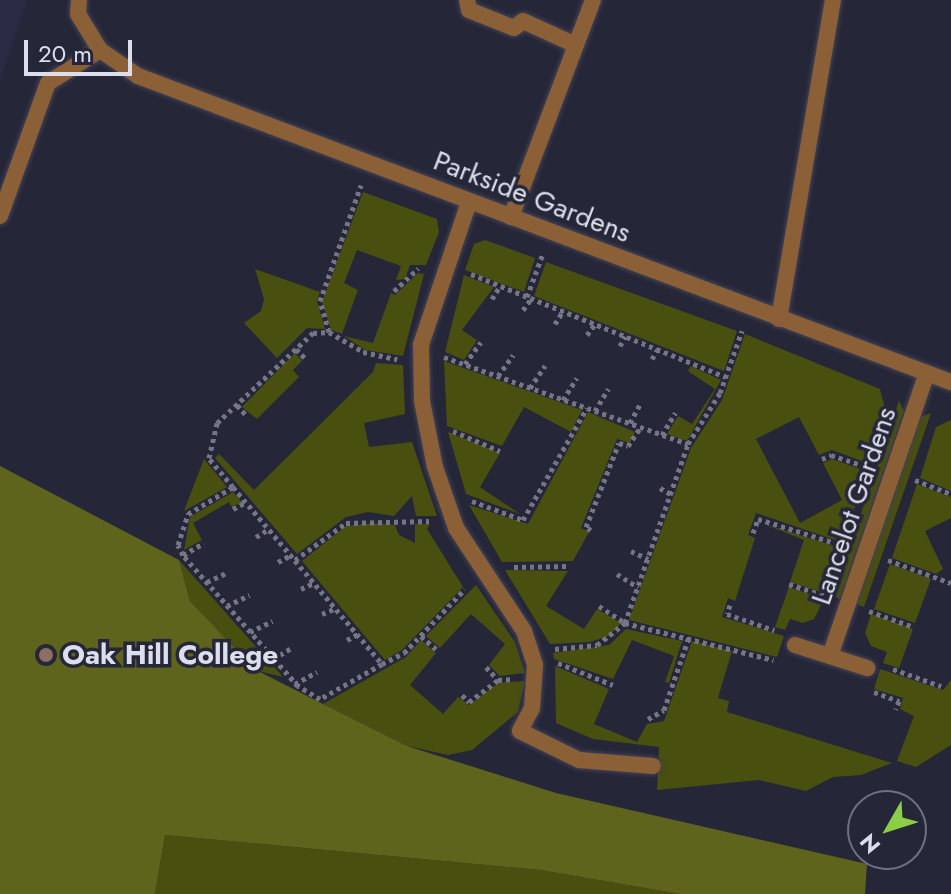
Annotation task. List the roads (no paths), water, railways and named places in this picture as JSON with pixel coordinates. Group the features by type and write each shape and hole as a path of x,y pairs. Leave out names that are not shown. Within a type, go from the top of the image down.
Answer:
{"street":[{"path":"0,216 48,83 100,50 78,14 79,0"},
{"path":"467,0 469,10 514,28 523,21 576,45"},
{"path":"511,217 593,0"},
{"path":"779,319 833,0"},
{"name":"Parkside Gardens","path":"100,50 138,76 951,382"},
{"path":"469,202 446,264 421,355 426,420 454,521 481,569 524,631 534,677 532,708 520,731 579,760 653,766"},
{"name":"Lancelot Gardens","path":"830,656 927,373"},
{"path":"792,640 830,656 872,666"}],"place":[{"name":"Oak Hill College","path":"46,655"}]}
